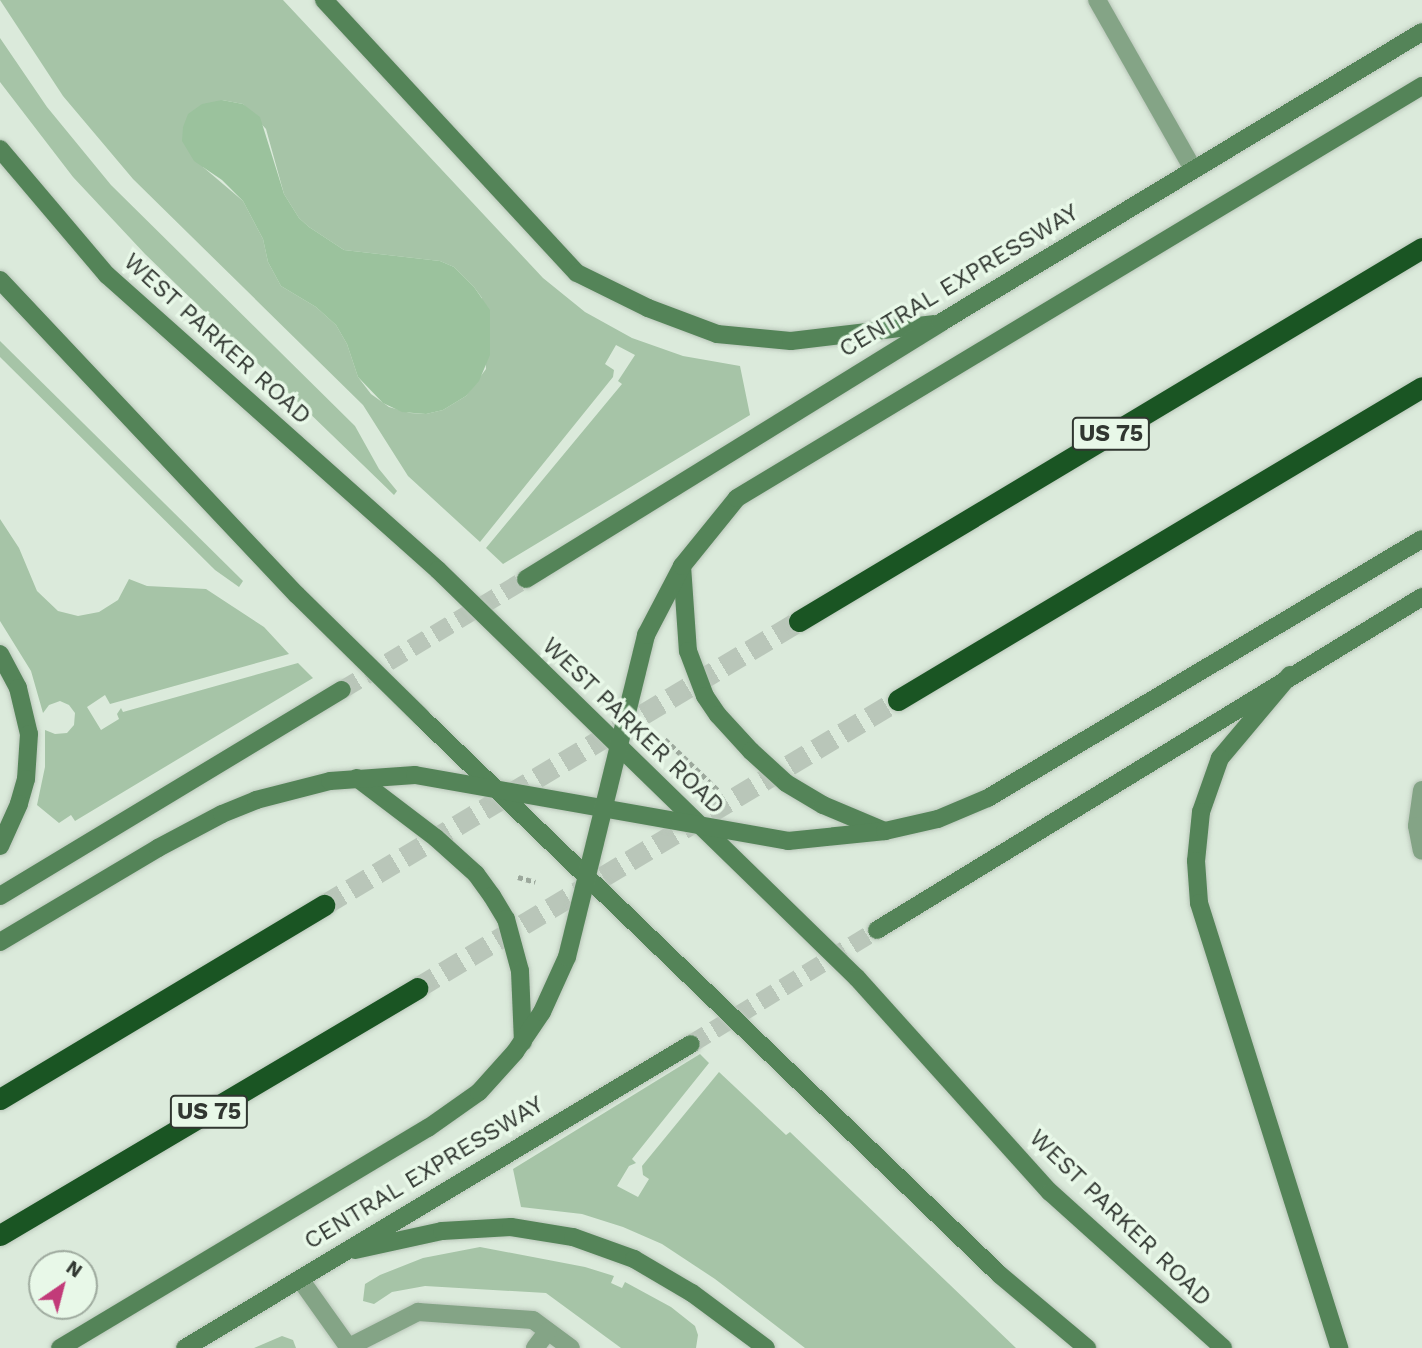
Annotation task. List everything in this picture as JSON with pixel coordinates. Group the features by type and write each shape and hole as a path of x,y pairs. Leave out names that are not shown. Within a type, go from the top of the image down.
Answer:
{"highway":[{"name":"US 75","path":"799,621 1422,248"},
{"path":"898,700 1422,387"},
{"path":"0,1099 324,905"},
{"name":"US 75","path":"0,1235 417,988"}],"main road":[{"path":"324,0 577,273 648,308 717,334 791,341 940,323"},
{"name":"CENTRAL EXPRESSWAY","path":"526,579 940,323 1422,32"},
{"path":"60,1348 447,1115 479,1092 523,1042 551,994 567,957 646,635 668,588 728,506 748,489 1422,86"},
{"name":"WEST PARKER ROAD","path":"0,149 107,275 438,570 857,978 1050,1192 1223,1348"},
{"path":"0,280 297,595 1000,1275 1087,1348"},
{"path":"0,942 158,848 222,814 293,789 357,778 415,775 788,841 885,831 938,819 988,798 1422,539"},
{"path":"682,566 688,651 705,696 719,715 751,751 806,796 885,831"},
{"path":"877,930 1422,597"},
{"path":"0,654 18,688 29,734 26,779 19,804 0,846"},
{"path":"1290,676 1220,758 1201,812 1196,861 1199,903 1339,1348"},
{"path":"0,896 342,690"},
{"path":"357,778 446,847 476,874 492,896 506,919 520,971 523,1042"},
{"name":"CENTRAL EXPRESSWAY","path":"185,1348 691,1044"},
{"path":"341,1253 443,1231 511,1227 573,1237 634,1259 692,1293 760,1346"}],"lane":[{"path":"1097,0 1193,169"},
{"path":"1422,790 1417,826 1422,851"},
{"path":"300,1279 348,1348 418,1312 533,1320 571,1348"},
{"path":"535,1348 548,1331"}],"path":[{"path":"666,739 719,790"}],"green space":[{"path":"0,0 283,0 543,278 585,312 632,338 683,356 740,366 750,415 503,564 486,548 622,384 618,381 635,355 616,345 605,364 614,370 613,377 480,542 408,476 363,405 133,179 63,96","holes":["222,100 243,104 266,129 284,194 299,218 309,227 344,250 440,261 454,267 474,287 482,298 486,369 466,396 443,410 426,414 389,407 371,394 358,377 347,344 336,325 316,307 281,286 268,262 263,239 243,201 203,167"]},
{"path":"0,38 47,107 111,185 355,426 379,469 397,491 394,495 145,254 73,177 0,82"},
{"path":"222,100 243,104 260,117 284,194 299,218 309,227 344,250 440,261 454,267 474,287 490,310 490,355 479,381 466,396 443,410 426,414 402,412 383,403 358,377 347,344 336,325 316,307 281,286 268,262 263,239 243,201 222,180 194,161 182,141 188,114 202,104"},
{"path":"0,341 243,581 239,587 215,570 0,357"},
{"path":"0,519 19,548 37,591 58,611 78,616 99,612 118,600 129,579 147,586 206,589 264,627 289,654 110,704 105,695 87,707 101,730 119,719 117,714 121,708 123,712 298,663 313,678 75,821 71,815 59,823 37,805 45,767 45,730 55,734 67,733 74,725 75,713 69,705 60,701 49,705 43,713 31,671 0,621"},
{"path":"700,1054 709,1063 632,1159 636,1163 629,1166 617,1186 638,1197 649,1179 643,1175 642,1166 719,1072 786,1135 790,1132 1016,1348 805,1348 715,1279 662,1244 623,1227 582,1214 521,1207 513,1169"},
{"path":"480,1247 585,1267 614,1276 611,1283 622,1288 625,1282 671,1307 695,1326 698,1335 696,1348 621,1348 546,1293 425,1286 392,1292 374,1304 363,1301 365,1284 380,1275 423,1258"},
{"path":"282,1336 293,1340 296,1348 254,1348"}],"tunnel":[{"path":"342,690 526,579"},
{"path":"324,905 799,621"},
{"path":"417,988 898,700"},
{"path":"691,1044 877,930"}]}
